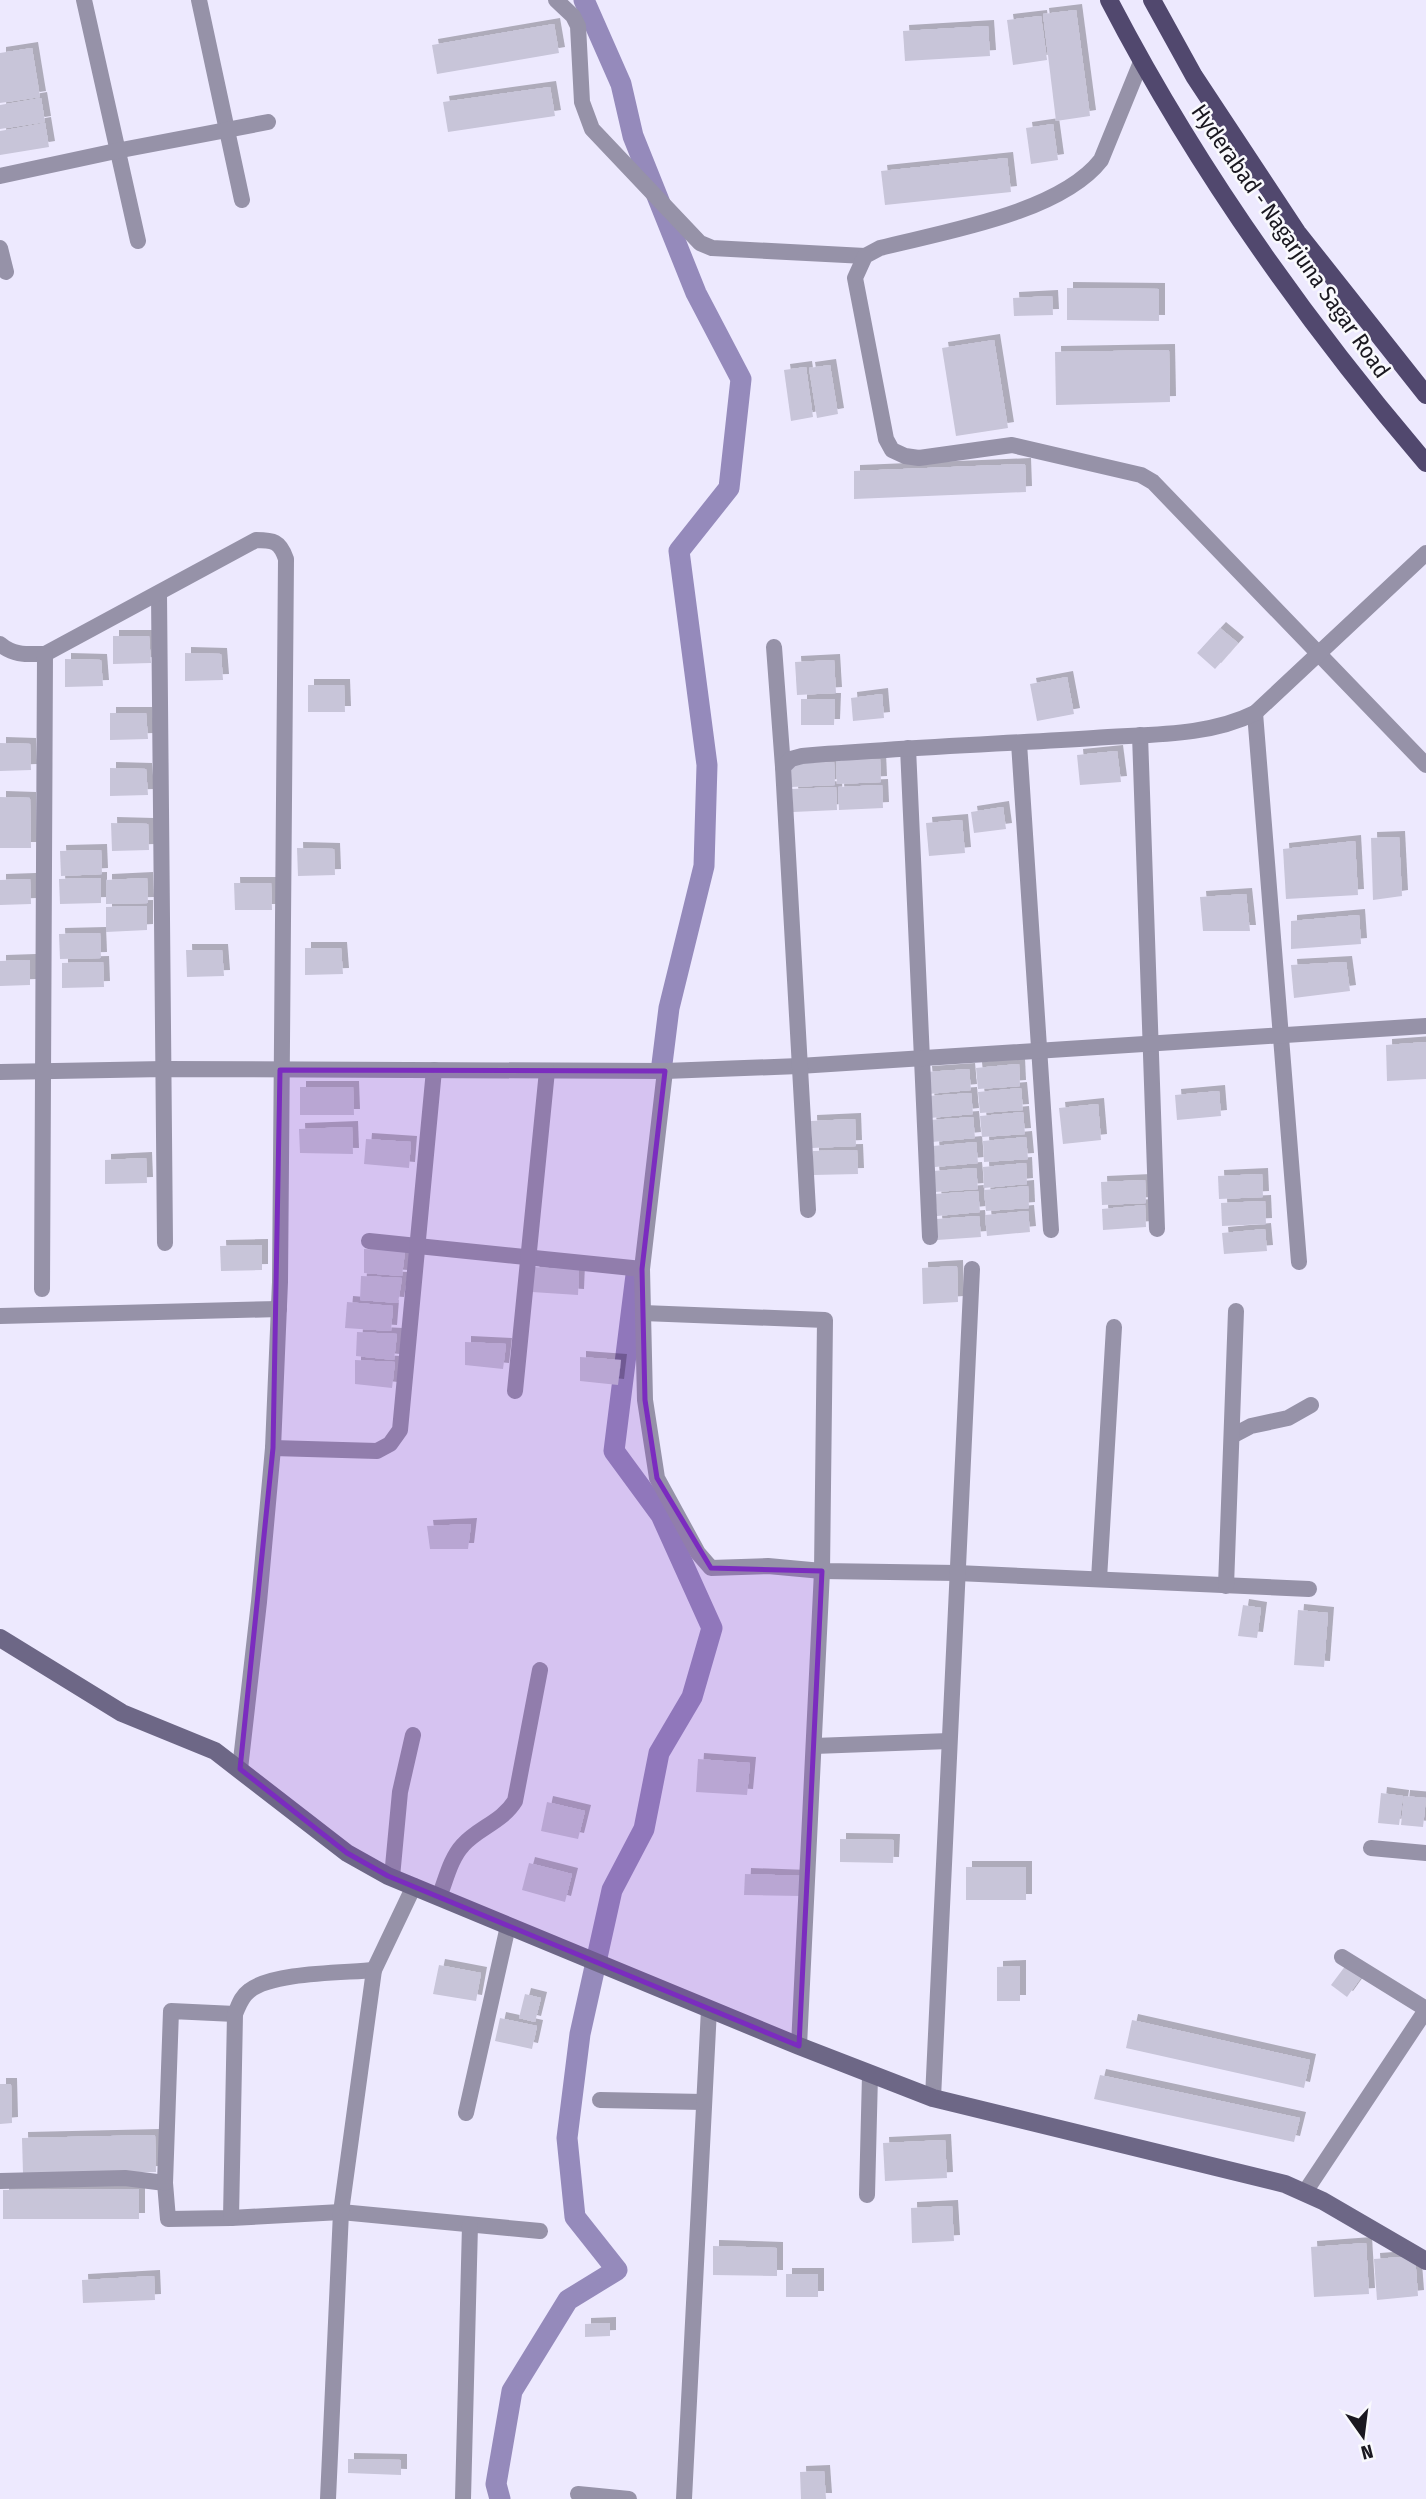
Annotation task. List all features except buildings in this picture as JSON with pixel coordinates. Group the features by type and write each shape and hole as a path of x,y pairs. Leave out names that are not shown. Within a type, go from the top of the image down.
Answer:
{"main road":[{"name":"Hyderabad - Nagarjuna Sagar Road","path":"1109,0 1141,62 1210,175 1364,391 1426,463"},
{"name":"Hyderabad - Nagarjuna Sagar Road","path":"1152,0 1194,76 1297,232 1426,395"}],"street":[{"path":"84,0 138,241"},
{"path":"199,0 242,200"},
{"path":"556,0 573,16 578,26 582,102 592,129 699,243 712,248 865,256 880,248 1010,215 1091,173 1101,160 1141,62"},
{"path":"0,176 268,122"},
{"path":"0,248 5,272"},
{"path":"865,256 855,278 886,439 892,450 919,458 1012,445 1140,475 1153,482 1426,765"},
{"path":"0,644 22,654 45,654 256,540 271,540 282,548 286,558 279,1309 273,1448 260,1602 240,1769"},
{"path":"783,767 791,759 802,756 1220,728 1255,713 1426,553"},
{"path":"159,594 165,1242"},
{"path":"774,647 807,1210"},
{"path":"42,1289 45,654"},
{"path":"1255,713 1299,1262"},
{"path":"1140,735 1157,1229"},
{"path":"1019,743 1051,1230"},
{"path":"908,748 930,1237"},
{"path":"0,1072 164,1069 665,1071 799,1066 1426,1026"},
{"path":"273,1448 377,1451 390,1444 400,1430 434,1070"},
{"path":"515,1391 547,1071"},
{"path":"665,1071 642,1269 645,1400 657,1478 698,1553 711,1568 768,1566 822,1571 957,1573 1309,1590"},
{"path":"369,1241 642,1269"},
{"path":"933,2098 972,1269"},
{"path":"0,1316 279,1309"},
{"path":"1226,1586 1236,1311"},
{"path":"643,1313 825,1320 822,1571 800,2046"},
{"path":"1099,1580 1114,1327"},
{"path":"1232,1436 1251,1426 1288,1418 1311,1405"},
{"path":"0,1638 122,1713 215,1751 347,1853 392,1877 870,2075 933,2098 1285,2184 1305,2192 1425,2258"},
{"path":"439,1897 462,1846 501,1817 514,1801 540,1670"},
{"path":"392,1877 400,1792 413,1735"},
{"path":"814,1745 949,1741"},
{"path":"1371,1848 1426,1853"},
{"path":"328,2499 341,2212 374,1970 414,1886"},
{"path":"466,2113 508,1926"},
{"path":"1305,2192 1426,2009 1342,1957"},
{"path":"231,2218 235,2014 241,1998 250,1989 270,1979 374,1970"},
{"path":"684,2499 709,2009"},
{"path":"235,2014 171,2011 165,2183 168,2218 231,2218 341,2212 540,2231"},
{"path":"867,2195 870,2075"},
{"path":"600,2100 704,2102"},
{"path":"0,2181 125,2178 165,2183"},
{"path":"463,2499 470,2225"},
{"path":"578,2494 629,2499"}],"highlighted area":[{"path":"280,1070 665,1071 642,1269 645,1400 657,1478 711,1568 822,1571 799,2046 388,1876 347,1853 240,1769 273,1448"}],"waterway":[{"path":"584,0 621,84 633,136 696,293 741,379 729,488 679,551 707,765 704,866 669,1008 662,1064"},
{"path":"500,2499 496,2484 512,2391 568,2300 617,2270 575,2217 567,2138 580,2034 612,1890 644,1829 659,1753 692,1697 712,1628 661,1515 614,1451 636,1275"}]}
